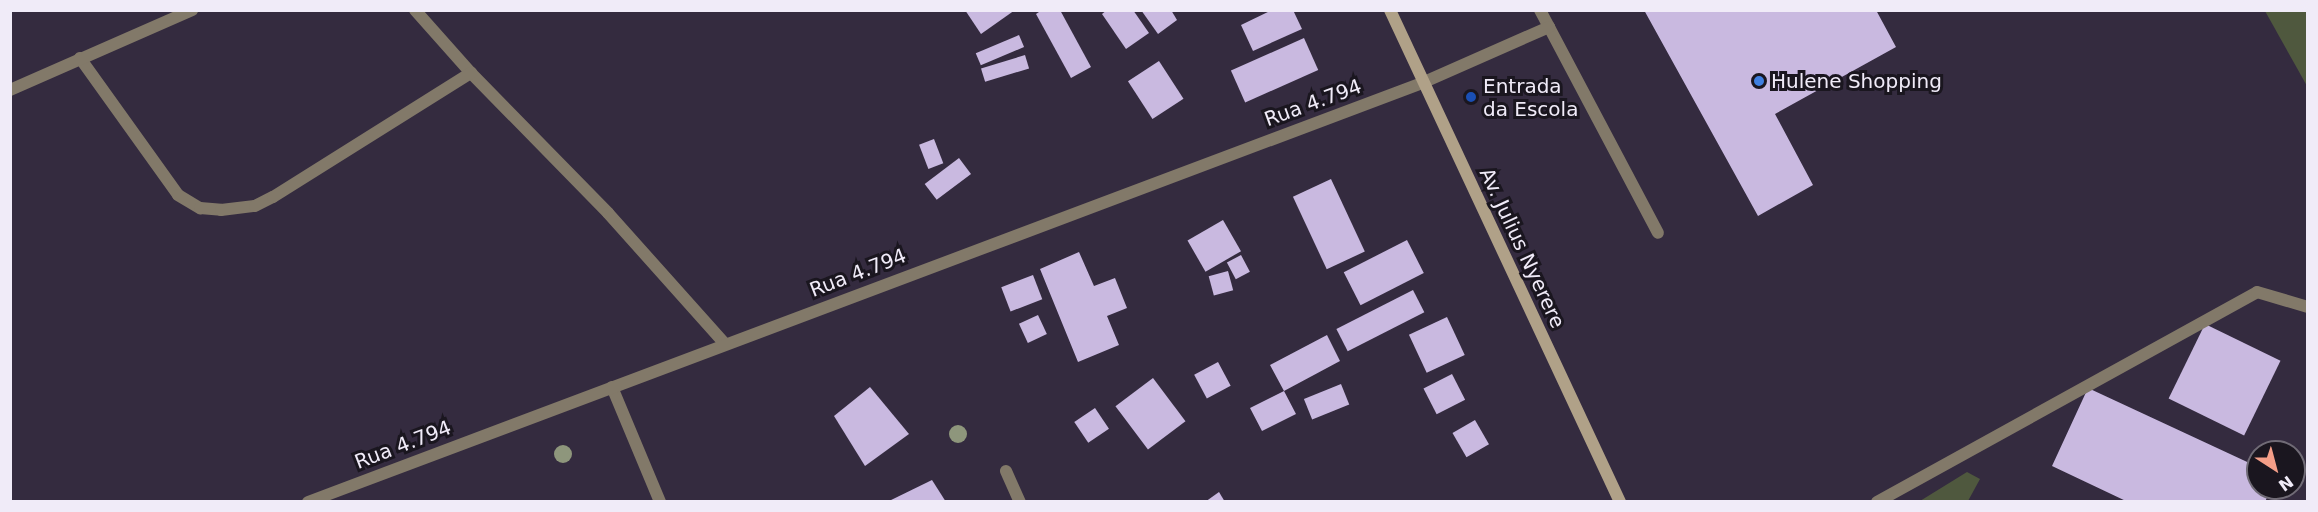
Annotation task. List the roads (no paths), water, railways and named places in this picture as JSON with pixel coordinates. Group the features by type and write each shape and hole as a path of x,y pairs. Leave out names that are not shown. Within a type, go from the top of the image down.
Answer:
{"main road":[{"name":"Av. Julius Nyerere","path":"1390,10 1422,83 1620,501"}],"street":[{"path":"10,90 192,10"},
{"path":"415,10 471,73 608,213 725,344"},
{"path":"1540,10 1658,232"},
{"name":"Rua 4.794","path":"308,501 1422,83 1549,27"},
{"path":"80,58 178,195 200,208 221,210 255,206 273,197 471,73"},
{"path":"1877,501 2257,292 2307,307"},
{"path":"612,387 660,501"},
{"path":"1006,471 1020,501"}],"place":[{"name":"Hulene Shopping","path":"1759,81"},
{"name":"Entrada da Escola","path":"1471,97"}]}
